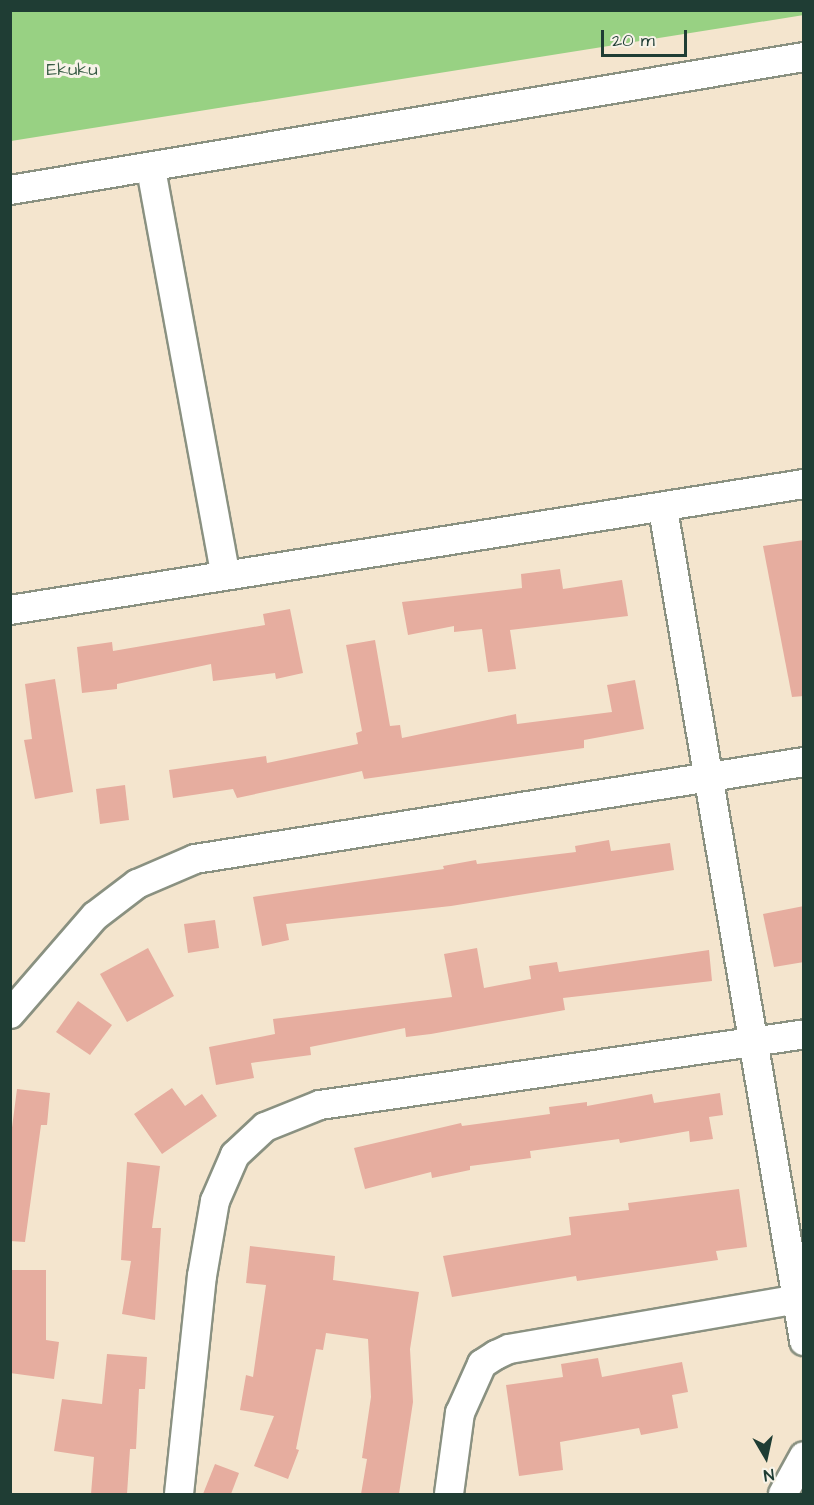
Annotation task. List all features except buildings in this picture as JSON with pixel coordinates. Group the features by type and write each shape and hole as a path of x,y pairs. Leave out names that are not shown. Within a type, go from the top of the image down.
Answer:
{"street":[{"path":"10,190 151,169 804,57"},
{"path":"151,169 225,574"},
{"path":"10,610 225,574 663,509 804,484"},
{"path":"663,509 752,1043 800,1298 804,1341"},
{"path":"10,1014 95,916 137,884 195,859 804,762"},
{"path":"179,1494 202,1276 215,1201 235,1155 265,1127 320,1106 804,1034"},
{"path":"449,1494 460,1413 482,1364 496,1355 509,1348 800,1298"},
{"path":"783,1494 804,1455"}],"green space":[{"name":"Ekuku","path":"11,10 803,10 804,15 11,141"}]}
